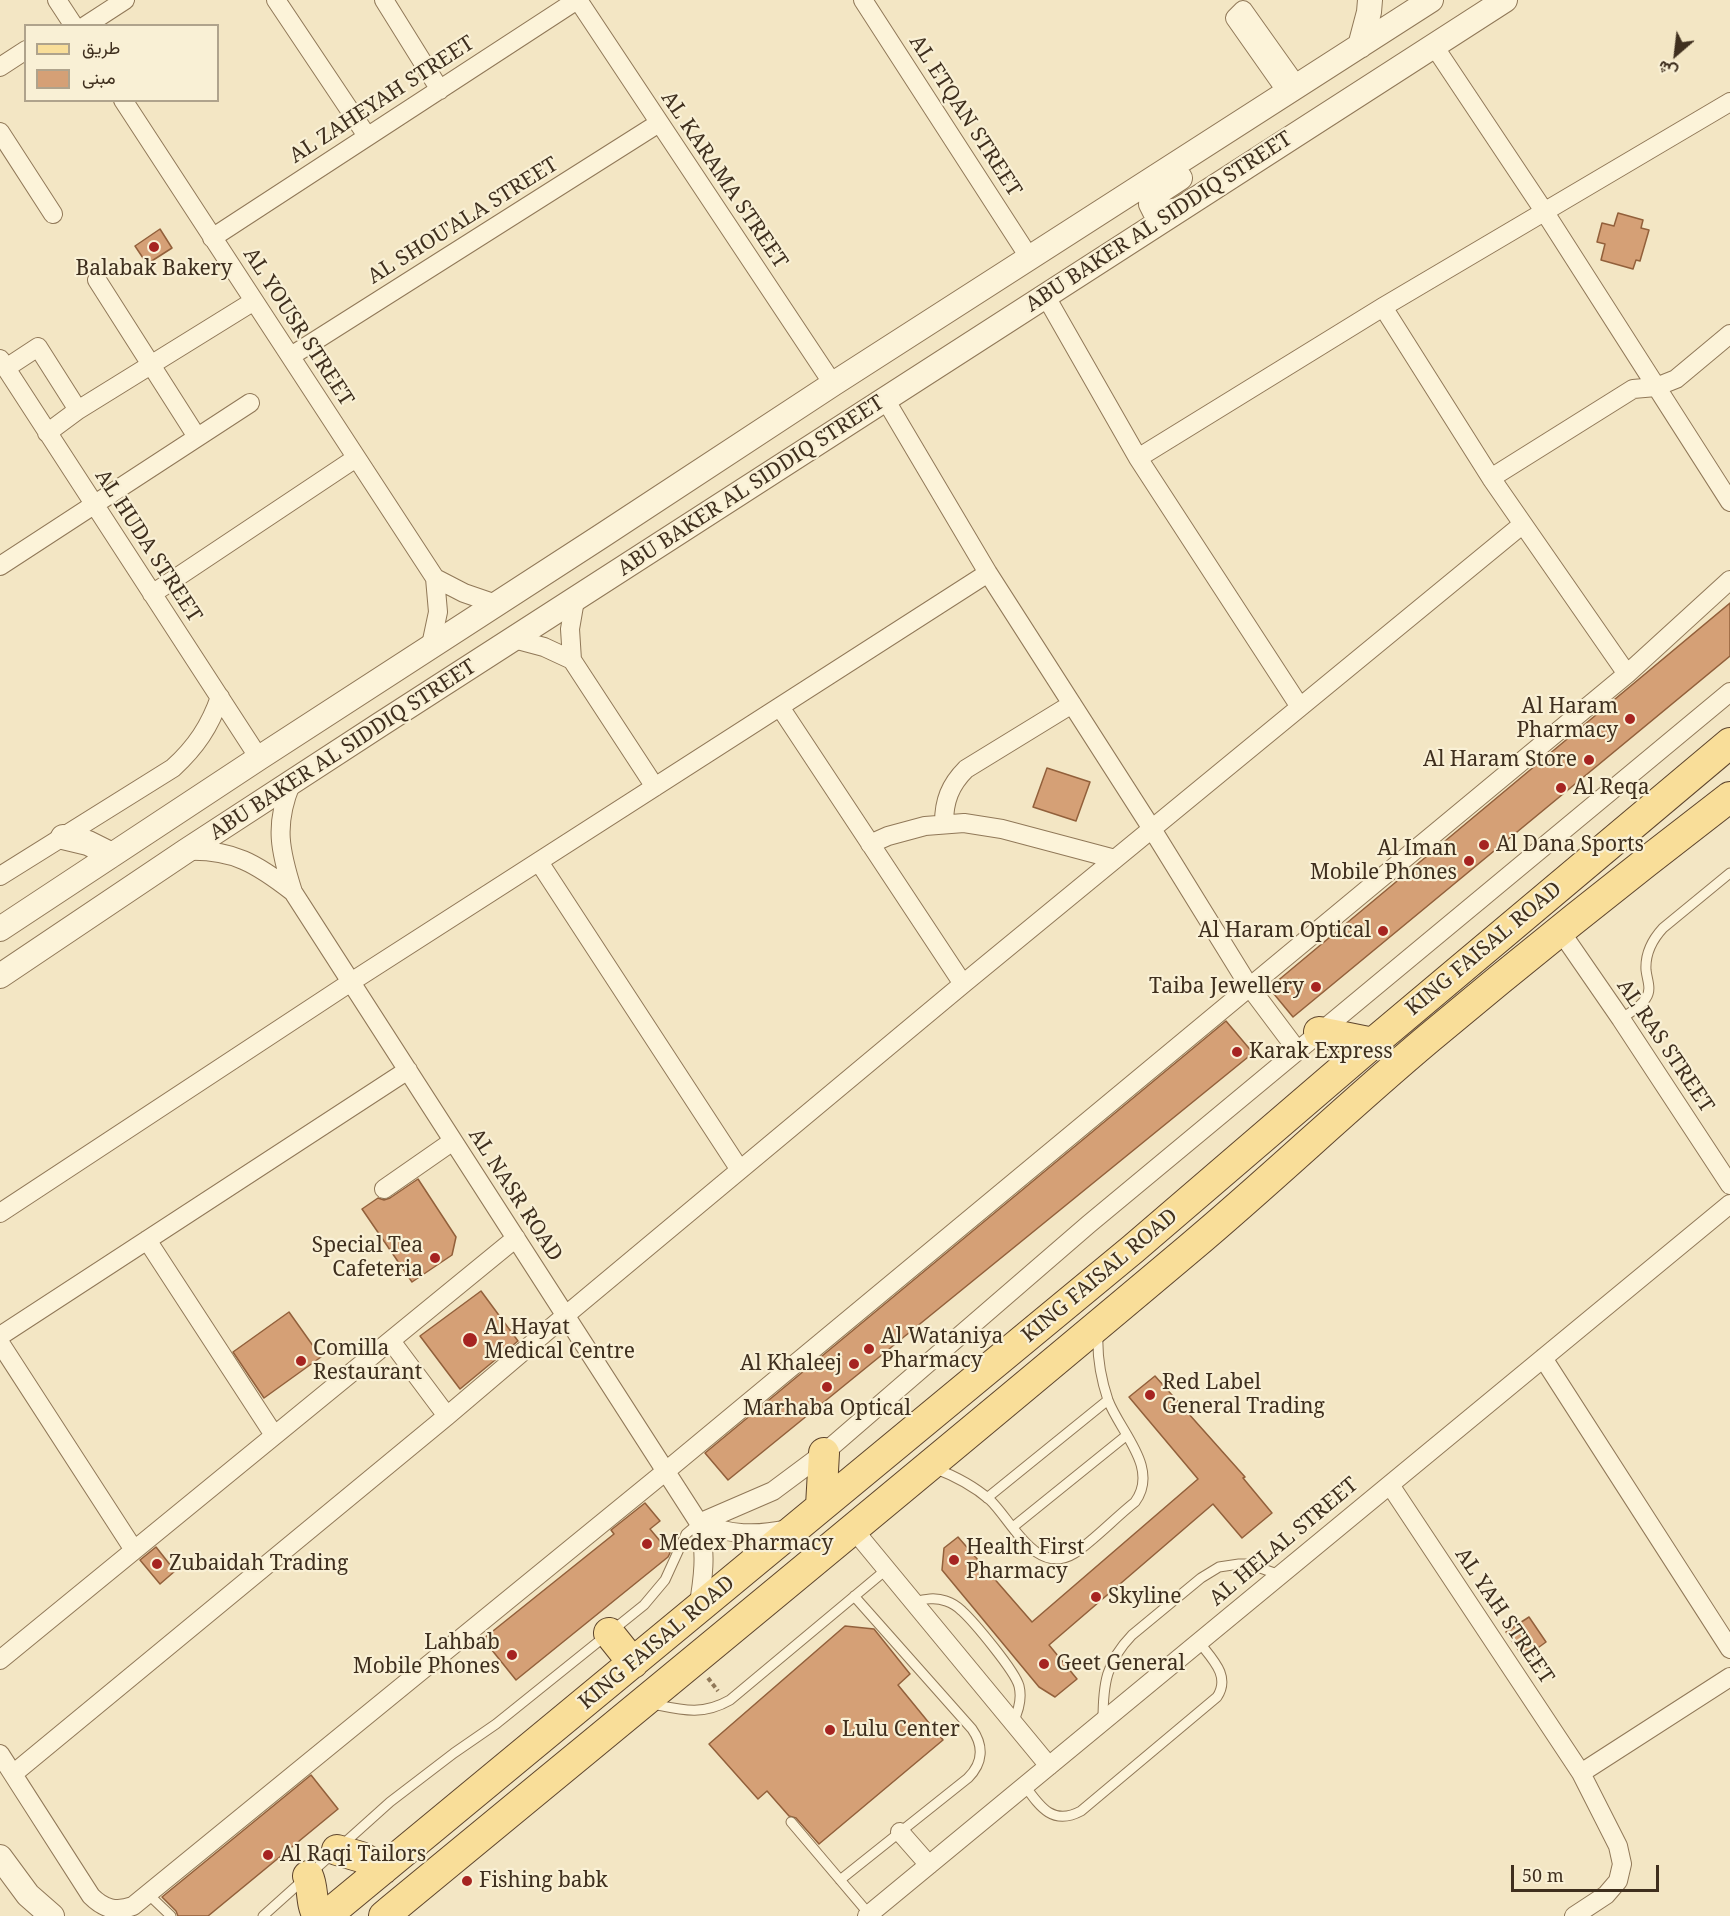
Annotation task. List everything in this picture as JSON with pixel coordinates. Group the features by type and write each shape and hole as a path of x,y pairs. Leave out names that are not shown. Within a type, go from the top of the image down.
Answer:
{"main road":[{"name":"KING FAISAL ROAD","path":"326,1916 1124,1257 1372,1043 1730,743"},
{"path":"1561,932 1552,918 1558,906 1730,759"},
{"name":"KING FAISAL ROAD","path":"384,1916 854,1530 1099,1325 1244,1203 1425,1042 1624,878 1730,797"},
{"path":"1308,1041 1372,1043"},
{"path":"821,1506 824,1453"},
{"path":"609,1633 633,1663"},
{"path":"338,1850 361,1857 382,1869"},
{"path":"308,1876 312,1887 313,1906 318,1916"}],"street":[{"path":"57,0 73,24 125,0"},
{"path":"276,0 367,136"},
{"path":"384,0 440,90"},
{"name":"AL ZAHEYAH STREET","path":"212,238 577,0"},
{"name":"AL KARAMA STREET","path":"577,0 833,384"},
{"name":"AL ETQAN STREET","path":"863,0 1029,257"},
{"path":"1360,46 1370,0"},
{"name":"ABU BAKER AL SIDDIQ STREET","path":"0,929 833,384 1431,0"},
{"name":"ABU BAKER AL SIDDIQ STREET","path":"0,976 186,851 1505,0"},
{"path":"1434,46 1544,211 1730,502"},
{"path":"0,67 24,51"},
{"path":"1178,210 1156,214 1151,204 1157,193 1252,131 1296,86"},
{"name":"AL YOUSR STREET","path":"124,102 435,578 464,594 496,604"},
{"path":"1138,458 1383,307 1730,102"},
{"name":"AL SHOU'ALA STREET","path":"291,356 659,123"},
{"path":"0,132 52,213"},
{"path":"97,280 197,437"},
{"path":"1045,295 1138,458 1299,707"},
{"path":"47,432 78,410 254,301"},
{"path":"1383,307 1491,478 1627,674"},
{"path":"1491,478 1633,389 1656,387 1676,379 1730,334"},
{"path":"3,364 38,347 78,410"},
{"name":"AL HUDA STREET","path":"3,364 259,758"},
{"path":"885,399 988,573 1152,829 1249,986 1308,1041"},
{"path":"0,566 249,403"},
{"path":"152,594 356,458"},
{"path":"13,1774 447,1416 963,984 1523,524"},
{"path":"0,1212 351,982 988,573"},
{"name":"AL YOUSR STREET","path":"431,645 438,612 435,578"},
{"path":"0,1754 97,1902 118,1910 132,1906 666,1471 1627,674 1730,580"},
{"path":"575,600 570,629 572,660 655,787"},
{"path":"514,639 544,647 572,660"},
{"path":"699,1522 773,1491 824,1453 1089,1224 1730,693"},
{"path":"0,876 159,778 186,756 207,729 220,697"},
{"path":"944,824 944,810 952,784 966,769 1072,704"},
{"path":"780,707 963,984"},
{"name":"AL NASR ROAD","path":"291,784 283,807 279,832 284,865 293,892 699,1522 704,1561 698,1610"},
{"path":"870,844 906,830 944,824 983,825 1115,859"},
{"path":"63,837 88,843 112,855"},
{"name":"AL NASR ROAD","path":"186,851 221,852 238,857 254,864 293,892"},
{"path":"539,862 740,1170"},
{"name":"AL RAS STREET","path":"1561,932 1730,1185"},
{"path":"0,1336 408,1070"},
{"path":"384,1189 453,1140"},
{"name":"AL HELAL STREET","path":"868,1915 1730,1204"},
{"path":"0,1660 516,1238"},
{"path":"147,1240 274,1435"},
{"path":"391,1341 447,1416"},
{"path":"0,1343 134,1550"},
{"path":"1543,1358 1730,1649"},
{"name":"AL YAH STREET","path":"1390,1485 1581,1773 1618,1846 1622,1864 1617,1881 1606,1895 1574,1916"},
{"path":"699,1522 726,1532 741,1534 770,1533 797,1527"},
{"path":"854,1530 1049,1766"},
{"path":"1581,1773 1730,1677"},
{"path":"900,1832 929,1865"},
{"path":"0,1857 28,1895 52,1916"}],"lane":[{"path":"1621,1019 1641,1004 1648,994 1646,963 1650,944 1656,935 1730,873"},
{"path":"929,1467 954,1476 987,1498 1024,1543 1039,1554 1057,1558 1074,1553 1135,1502 1143,1490 1143,1468 1108,1400 1099,1363 1099,1325"},
{"path":"987,1498 1108,1400"},
{"path":"1013,1527 1127,1435"},
{"path":"263,1916 390,1802 496,1724 644,1605 655,1593 671,1568 682,1540 699,1522"},
{"path":"1103,1721 1103,1697 1108,1670 1122,1645 1140,1628 1201,1578 1219,1567 1249,1564 1280,1575"},
{"path":"643,1702 687,1711 721,1706 887,1569"},
{"path":"840,1880 974,1772 980,1758 980,1743 972,1729 854,1596"},
{"path":"914,1602 930,1599 947,1601 967,1616 1017,1680 1019,1706 1012,1722"},
{"path":"1025,1786 1045,1810 1060,1816 1068,1816 1081,1810 1107,1789 1212,1702 1220,1692 1223,1679 1221,1673 1199,1642"},
{"path":"791,1822 868,1915"},
{"path":"148,1894 171,1916"}],"building":[{"path":"1618,213 1643,220 1641,228 1649,230 1640,261 1636,260 1633,269 1601,260 1605,244 1597,242 1602,223 1614,226"},
{"name":"Balabak Bakery","path":"160,229 172,248 147,264 135,246"},
{"path":"1730,603 1730,656 1293,1017 1269,988"},
{"path":"1047,768 1090,782 1076,821 1033,807"},
{"path":"1226,1021 1253,1053 728,1480 705,1453"},
{"path":"418,1179 456,1237 452,1255 412,1282 362,1209 378,1198 384,1200 390,1198"},
{"name":"Al Hayat Medical Centre","path":"481,1291 518,1341 460,1389 420,1336"},
{"path":"289,1312 321,1357 264,1398 233,1352"},
{"path":"1155,1376 1245,1477 1243,1478 1272,1513 1242,1538 1213,1504 1049,1645 1077,1679 1055,1697 1039,1687 942,1570 944,1548 958,1537 1032,1622 1198,1479 1129,1397"},
{"path":"645,1503 660,1521 650,1529 670,1553 668,1557 516,1680 483,1639 614,1534 611,1530"},
{"name":"Zubaidah Trading","path":"156,1547 175,1571 160,1584 140,1560"},
{"path":"1529,1617 1546,1642 1524,1658 1506,1632"},
{"name":"Lulu Center","path":"845,1626 874,1629 910,1674 898,1685 943,1740 819,1844 796,1818 789,1816 767,1791 758,1799 709,1744"},
{"path":"311,1775 338,1809 208,1916 178,1916 162,1897"}],"place":[{"name":"Balabak Bakery","path":"154,247"},
{"name":"Al Haram Pharmacy","path":"1630,719"},
{"name":"Al Haram Store","path":"1589,760"},
{"name":"Al Reqa","path":"1561,788"},
{"name":"Al Dana Sports","path":"1484,845"},
{"name":"Al Iman Mobile Phones","path":"1469,861"},
{"name":"Al Haram Optical","path":"1383,931"},
{"name":"Taiba Jewellery","path":"1316,987"},
{"name":"Karak Express","path":"1237,1052"},
{"name":"Special Tea Cafeteria","path":"435,1258"},
{"name":"Al Hayat Medical Centre","path":"470,1340"},
{"name":"Al Wataniya Pharmacy","path":"869,1349"},
{"name":"Comilla Restaurant","path":"301,1361"},
{"name":"Al Khaleej","path":"854,1364"},
{"name":"Marhaba Optical","path":"827,1387"},
{"name":"Red Label General Trading","path":"1150,1395"},
{"name":"Medex Pharmacy","path":"647,1544"},
{"name":"Health First Pharmacy","path":"954,1560"},
{"name":"Zubaidah Trading","path":"157,1564"},
{"name":"Skyline","path":"1096,1597"},
{"name":"Lahbab Mobile Phones","path":"512,1655"},
{"name":"Geet General","path":"1044,1664"},
{"name":"Lulu Center","path":"830,1730"},
{"name":"Al Raqi Tailors","path":"268,1855"},
{"name":"Fishing babk","path":"467,1881"}]}
